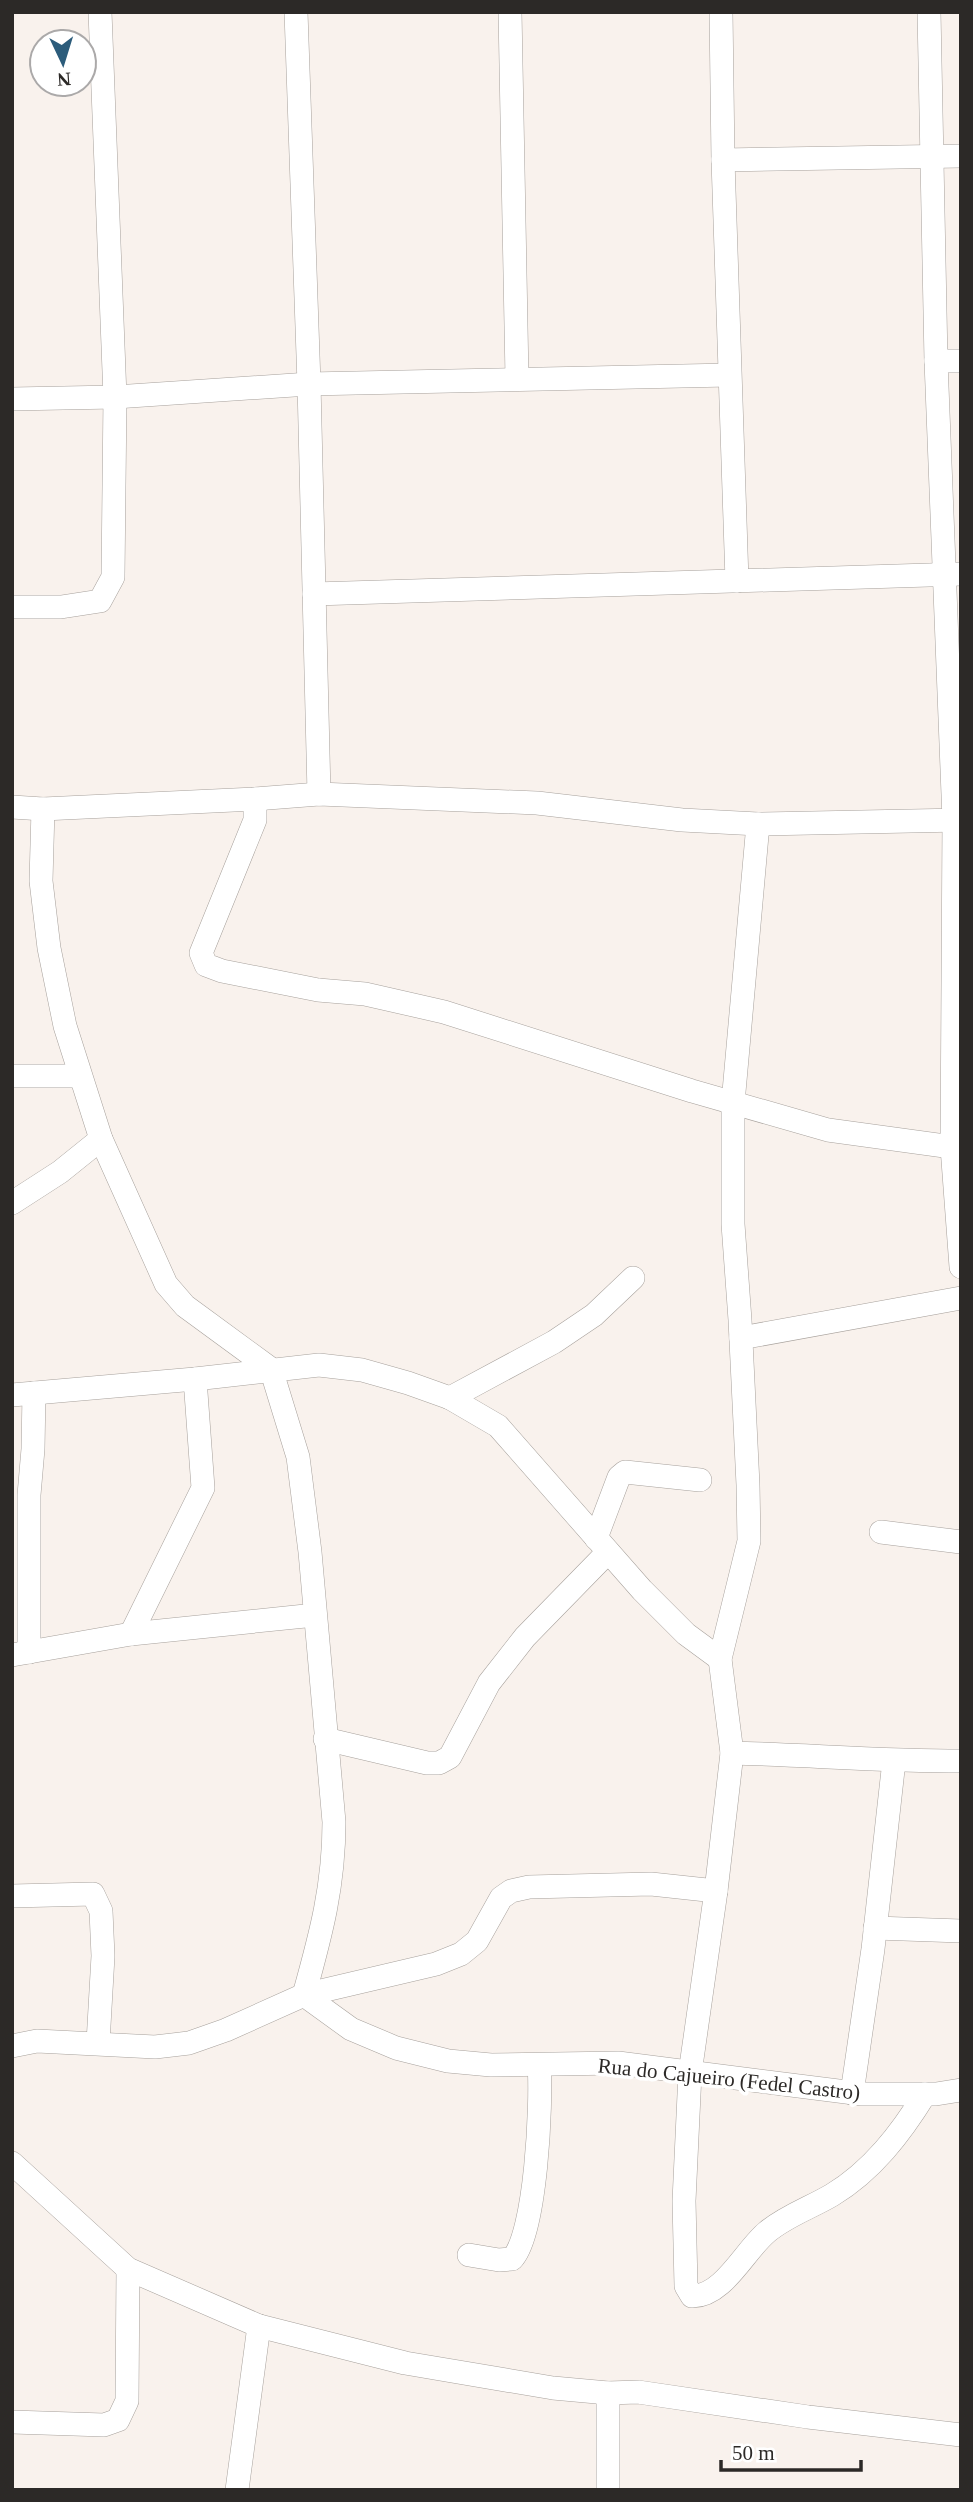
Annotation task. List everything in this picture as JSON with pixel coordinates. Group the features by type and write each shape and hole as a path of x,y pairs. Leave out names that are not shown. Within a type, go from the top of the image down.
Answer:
{"street":[{"path":"12,607 61,607 100,601 113,577 115,397 100,12"},
{"path":"296,12 319,794"},
{"path":"510,12 517,379"},
{"path":"720,12 737,582"},
{"path":"929,12 936,361 952,574 958,820 952,1147 961,1267"},
{"path":"723,160 961,156"},
{"path":"936,361 961,361"},
{"path":"12,399 115,397 309,384 729,375"},
{"path":"314,594 952,574"},
{"path":"12,807 43,809 319,794 537,803 682,820 758,824 958,820"},
{"path":"255,799 255,820 201,953 206,965 222,971 318,990 365,994 444,1012 828,1130 952,1147"},
{"path":"43,809 41,881 49,948 65,1026 79,1076 102,1139 166,1284 185,1306 271,1369 298,1457 310,1552 334,1822 334,1861 329,1897 303,1995"},
{"path":"758,824 733,1103 733,1224 748,1485 748,1541 720,1659 732,1753 690,2073 684,2201 687,2286 692,2296 700,2297 732,2273 766,2233 856,2178 883,2153 905,2126 925,2094"},
{"path":"12,1076 79,1076"},
{"path":"12,1203 60,1172 102,1139"},
{"path":"450,1398 554,1342 594,1315 633,1278"},
{"path":"741,1338 961,1298"},
{"path":"315,1615 131,1634 20,1654 33,1450 23,1394 319,1365 362,1370 408,1382 450,1398 498,1426 642,1590 687,1634 720,1659"},
{"path":"131,1634 203,1488 195,1379"},
{"path":"325,1739 427,1763 446,1761 489,1683 602,1545 619,1478 625,1472 700,1480"},
{"path":"881,1532 961,1542"},
{"path":"732,1753 839,1756 894,1761 961,1761"},
{"path":"852,2093 875,1928 894,1761"},
{"path":"12,2046 37,2041 155,2047 189,2043 226,2030 303,1995 436,1964 461,1954 477,1941 501,1898 511,1891 529,1887 650,1884 716,1891"},
{"path":"12,1896 93,1894 101,1911 103,1956 98,2043"},
{"path":"875,1928 961,1931"},
{"name":"Rua do Cajueiro (Fedel Castro)","path":"303,1995 351,2029 396,2048 448,2061 491,2065 618,2063 852,2093 925,2094 961,2090"},
{"path":"469,2255 499,2260 512,2259 518,2253 523,2239 539,2136 539,2065"},
{"path":"12,2163 128,2269 259,2326 405,2362 553,2388 608,2393 638,2392 808,2417 961,2435"},
{"path":"12,2422 104,2425 118,2420 127,2400 128,2269"},
{"path":"237,2490 259,2326"},
{"path":"608,2393 608,2490"}]}
